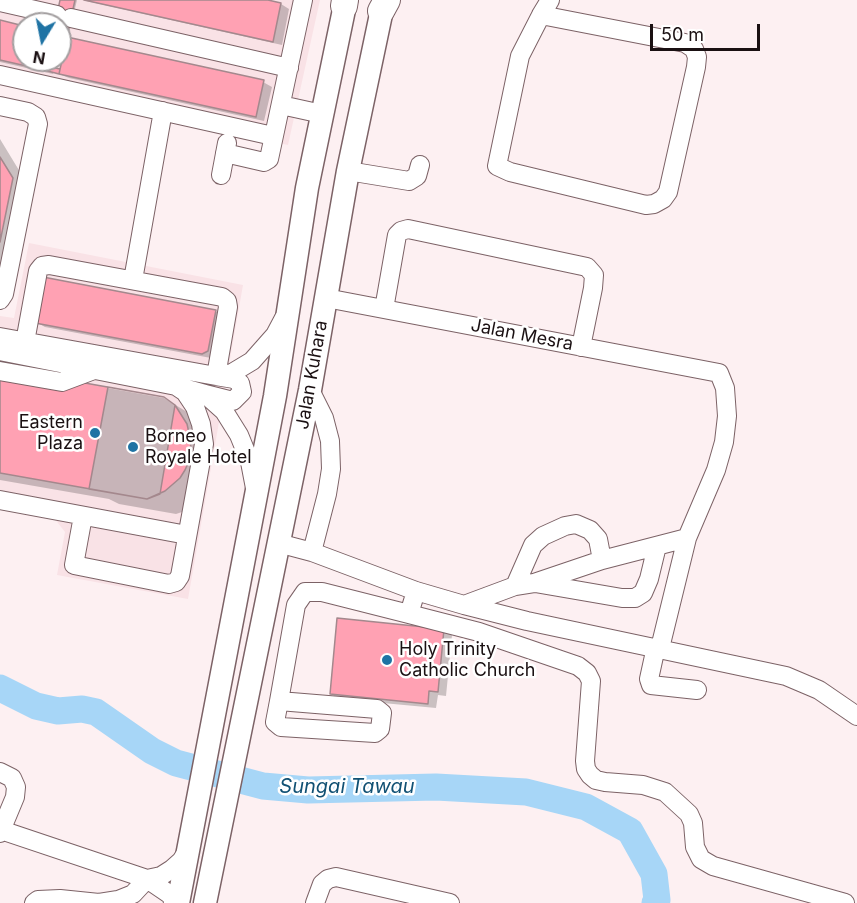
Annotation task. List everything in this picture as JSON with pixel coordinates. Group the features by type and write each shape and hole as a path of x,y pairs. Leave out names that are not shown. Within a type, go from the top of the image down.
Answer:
{"main road":[{"name":"Jalan Kuhara","path":"189,849 275,396 307,188 345,2"},
{"name":"Jalan Kuhara","path":"205,903 310,390 348,171 384,4"},
{"path":"219,686 248,621 262,556 278,543"},
{"path":"178,903 189,849"}],"street":[{"path":"225,153 267,161 303,0"},
{"path":"0,2 289,68"},
{"path":"546,8 685,43 694,49 697,57 696,68 668,192 663,199 646,205 510,172 497,166 520,56 546,8"},
{"path":"0,75 273,136"},
{"path":"281,105 322,114"},
{"path":"0,106 28,112 36,117 38,124 4,294 0,300"},
{"path":"133,280 163,111"},
{"path":"221,175 231,126"},
{"path":"348,171 409,181 417,176 420,165"},
{"path":"384,309 397,236 401,231 408,229 587,267 594,275 581,347"},
{"path":"25,342 38,271 42,266 49,265 222,297 227,301 216,376"},
{"name":"Jalan Mesra","path":"326,298 719,373 725,388 727,416 724,442 716,470 687,538"},
{"path":"216,376 232,373 252,361 275,335 288,309"},
{"path":"0,337 234,379 240,383 242,392 233,401 176,386 0,351"},
{"path":"0,371 63,382 94,370"},
{"path":"83,516 74,565 169,584 176,582 180,576 204,444 201,424 195,407 186,392 176,386"},
{"path":"310,390 324,418 330,441 331,469 312,552"},
{"path":"206,394 224,411 239,435 250,462 256,496"},
{"path":"0,500 188,535"},
{"path":"515,586 532,545 543,536 565,526 576,524 590,530 598,539 602,560"},
{"path":"464,605 515,586 534,583 602,560 687,538 649,679 651,685 697,690"},
{"path":"278,543 312,552 416,591 464,605 527,621 786,676 819,690 857,716"},
{"path":"534,583 621,598 635,598 643,592 649,579 657,546"},
{"path":"409,614 416,591"},
{"path":"279,701 377,709 382,713 380,729 375,733 281,727 275,722 296,605 305,592 321,592 479,632 578,666 587,673 591,681 585,761 590,775 596,780 643,785 665,792 689,814 693,823 697,854 707,863 845,903"},
{"path":"0,772 12,778 16,788 15,797 1,831 147,879 171,896 173,903"},
{"path":"34,903 38,900 99,903 118,900 133,894 147,879 161,876 172,869 189,849"},
{"path":"315,903 322,884 336,877 450,903"}],"shaded area":[{"path":"0,0 320,0 288,145 0,83"},
{"path":"29,243 243,285 188,599 57,575 65,532 54,518 0,508 0,316 14,318"}],"building":[{"path":"60,0 75,0 72,13 58,12"},
{"path":"84,0 268,0 281,3 273,42"},
{"path":"0,20 12,23 12,63 0,60"},
{"path":"72,38 264,80 256,117 59,74 59,72 72,72"},
{"path":"0,157 13,178 0,242"},
{"path":"43,277 216,310 208,351 202,354 35,323"},
{"name":"Eastern Plaza","path":"0,368 164,397 175,405 187,424 191,442 189,461 185,470 180,478 165,491 147,499 0,473"},
{"name":"Borneo Royale Hotel","path":"108,387 164,397 175,405 160,494 147,499 89,489"},
{"name":"Holy Trinity Catholic Church","path":"337,618 444,629 438,692 429,691 428,704 330,694"}],"waterway":[{"name":"Sungai Tawau","path":"0,688 36,706 58,711 82,709 96,712 152,751 176,763 263,786 308,790 436,787 526,792 586,807 630,831 654,874 657,900 655,903"}],"place":[{"name":"Eastern Plaza","path":"95,433"},
{"name":"Borneo Royale Hotel","path":"133,447"},
{"name":"Holy Trinity Catholic Church","path":"387,660"}]}
